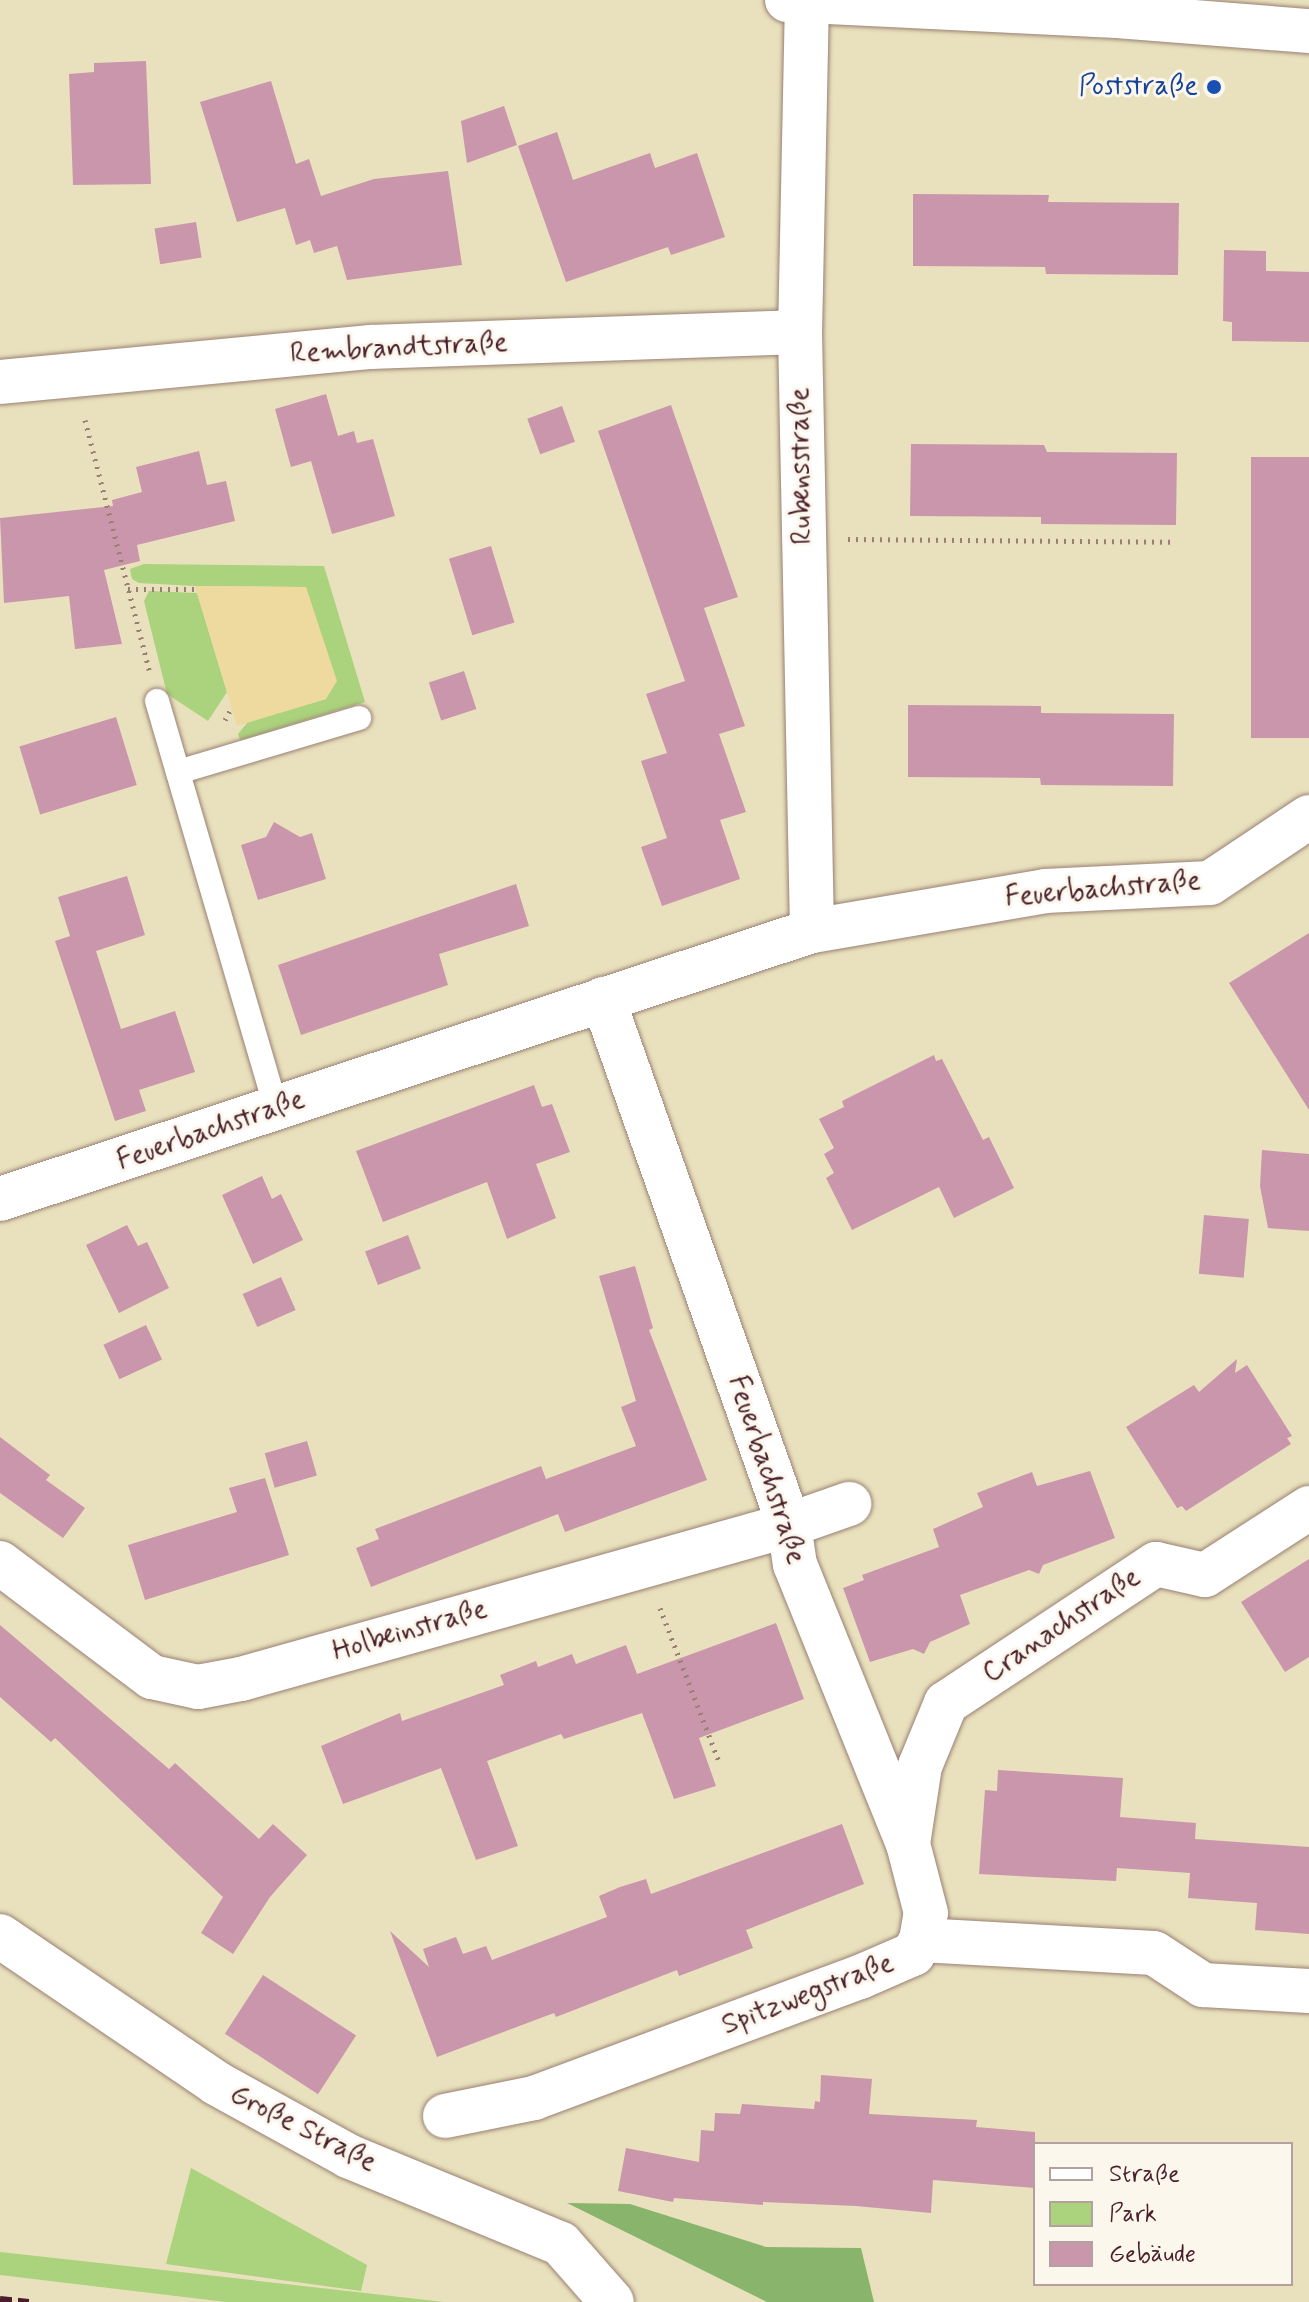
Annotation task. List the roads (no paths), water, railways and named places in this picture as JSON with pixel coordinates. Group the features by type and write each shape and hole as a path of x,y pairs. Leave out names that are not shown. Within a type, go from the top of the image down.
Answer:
{"street":[{"path":"787,0 1117,16 1309,31"},
{"name":"Rubensstraße","path":"807,0 800,332 812,931"},
{"name":"Rembrandtstraße","path":"0,382 370,347 800,332"},
{"name":"Feuerbachstraße","path":"0,1199 812,931 1045,891 1210,883 1309,817"},
{"name":"Feuerbachstraße","path":"603,999 789,1525 795,1565 908,1844 926,1913 921,1940"},
{"name":"Holbeinstraße","path":"0,1563 152,1677 198,1687 241,1679 644,1566 789,1525 849,1504"},
{"name":"Cranachstraße","path":"908,1844 920,1766 946,1703 1156,1564 1205,1575 1309,1508"},
{"name":"Große Straße","path":"0,1936 216,2083 348,2156 561,2244 612,2302"},
{"name":"Spitzwegstraße","path":"445,2116 534,2098 794,2002 913,1954 921,1940 1154,1953 1203,1985 1309,1991"}],"lane":[{"path":"157,701 276,1109"},
{"path":"178,772 359,718"}],"railway":[{"path":"0,2299 29,2302"}],"place":[{"name":"Poststraße","path":"1214,87"}]}
